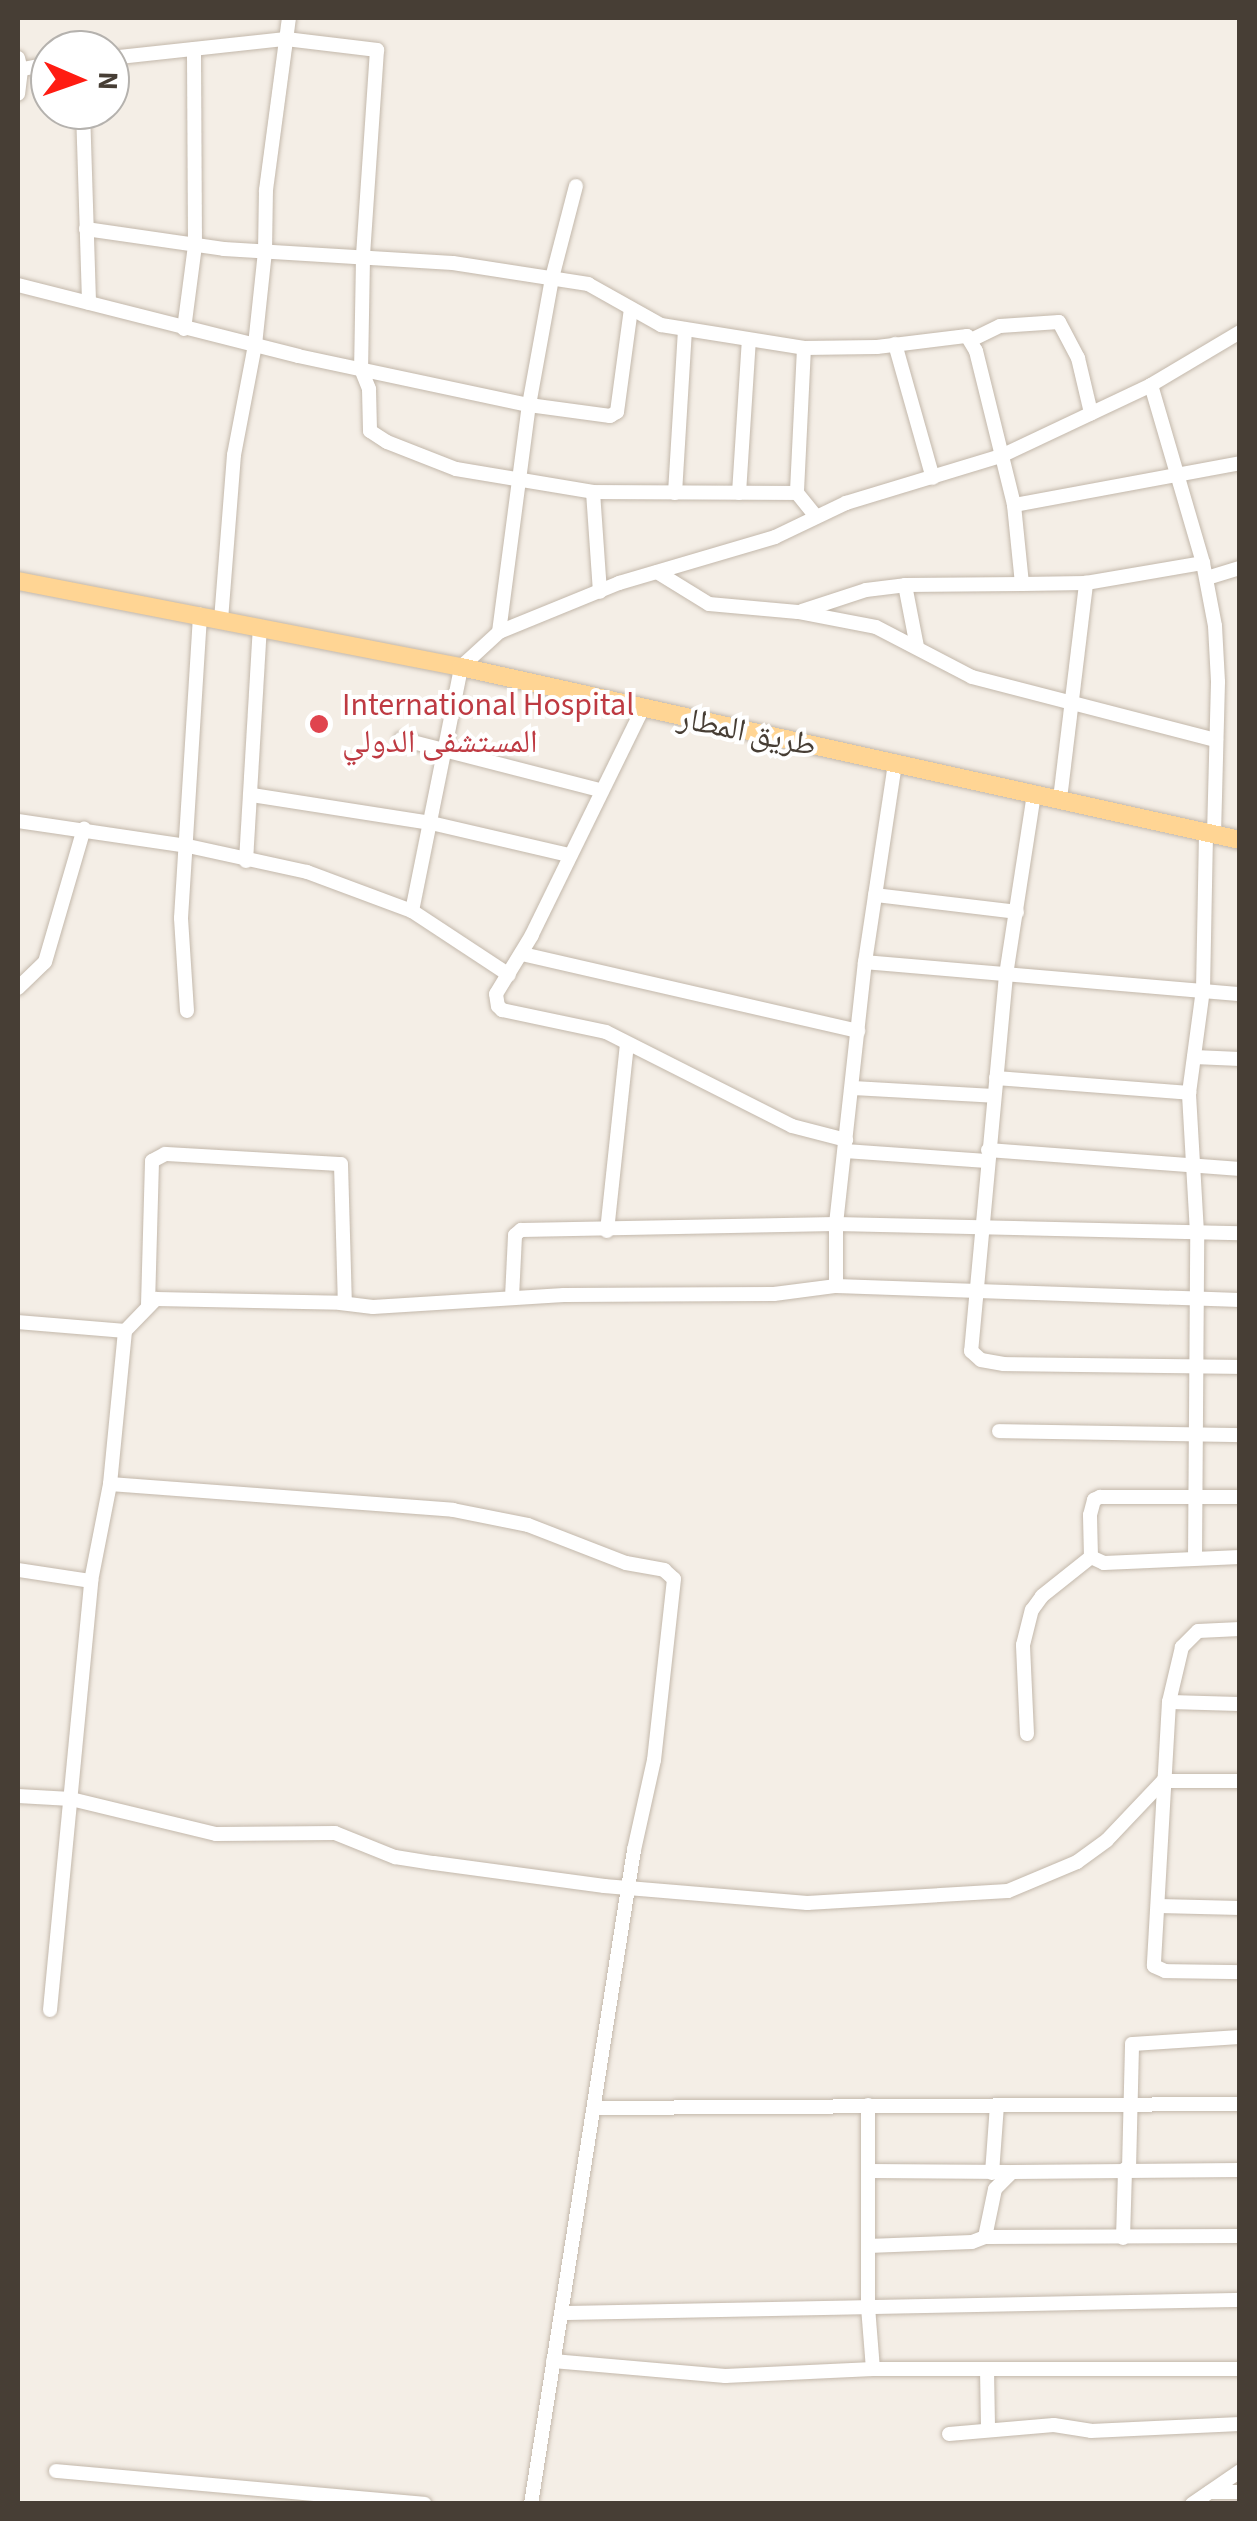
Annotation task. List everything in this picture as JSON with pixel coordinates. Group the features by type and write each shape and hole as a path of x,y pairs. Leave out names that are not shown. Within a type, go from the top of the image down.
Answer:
{"main road":[{"name":"طريق المطار","path":"18,582 462,667 1240,840"}],"street":[{"path":"220,620 234,455 255,346 266,252 266,190 289,18"},
{"path":"130,56 286,38 376,50 362,258 361,369 369,388 370,431 428,461 516,481 593,492 798,493"},
{"path":"184,329 195,245 194,49"},
{"path":"18,94 19,66"},
{"path":"84,130 89,302"},
{"path":"499,632 529,405 552,278 576,186"},
{"path":"86,229 266,252 454,263 552,278 605,290 644,319 804,348 895,344 960,334 971,340 1014,505 1022,584"},
{"path":"18,285 255,346 529,405 614,415 631,309"},
{"path":"971,340 1000,326 1059,322 1078,358 1091,412"},
{"path":"675,493 685,329"},
{"path":"412,911 462,667 499,632 657,572 774,537 814,514 1000,456 1151,386 1240,332"},
{"path":"740,493 749,340"},
{"path":"895,344 933,478"},
{"path":"804,348 798,493 814,514"},
{"path":"1151,386 1205,570 1217,664 1203,990 1189,1093 1197,1233 1196,1558"},
{"path":"1014,505 1240,462"},
{"path":"593,492 600,592"},
{"path":"798,612 866,590 905,586 1086,583 1240,568"},
{"path":"657,572 709,604 798,612 876,627 917,647 938,663 972,677 1216,740"},
{"path":"1060,798 1086,583"},
{"path":"905,586 917,647"},
{"path":"187,1011 180,918 188,846 200,615"},
{"path":"246,861 260,628"},
{"path":"642,710 522,954 496,994 502,1010 586,1026 792,1126 846,1145 1240,1169"},
{"path":"401,739 600,790"},
{"path":"836,1286 836,1224 865,962 896,763"},
{"path":"1034,794 1006,975 971,1350 982,1360 1240,1367"},
{"path":"252,795 431,823 569,855"},
{"path":"18,821 188,846 307,872 412,911 509,975"},
{"path":"18,988 46,962 84,829"},
{"path":"876,896 1016,912"},
{"path":"522,954 858,1031"},
{"path":"865,962 1240,994"},
{"path":"607,1231 627,1044"},
{"path":"1194,1056 1240,1059"},
{"path":"996,1078 1189,1093"},
{"path":"853,1088 994,1096"},
{"path":"148,1305 152,1161 165,1154 341,1164 345,1303"},
{"path":"512,1297 518,1232 836,1224 1240,1233"},
{"path":"50,2010 91,1581 110,1484 125,1331 148,1305 167,1297 412,1306 512,1297 756,1294 836,1286 976,1294 1240,1300"},
{"path":"18,1330 18,1322 125,1331"},
{"path":"999,1431 1086,1429 1240,1435"},
{"path":"110,1484 453,1510 528,1525 626,1563 671,1574 675,1586 656,1740 531,2504"},
{"path":"1027,1734 1022,1645 1032,1610 1042,1596 1091,1557 1094,1500 1110,1496 1240,1497"},
{"path":"1091,1557 1104,1563 1240,1557"},
{"path":"18,1570 91,1581"},
{"path":"1240,1629 1198,1631 1182,1647 1169,1702 1156,1969 1240,1972"},
{"path":"1169,1702 1240,1704"},
{"path":"18,1796 71,1799 216,1834 335,1833 395,1857 630,1888 808,1902 984,1896 1008,1891 1077,1862 1107,1840 1163,1781 1240,1781"},
{"path":"1158,1906 1240,1908"},
{"path":"1122,2238 1132,2044 1240,2037"},
{"path":"596,2108 1240,2104"},
{"path":"868,2105 868,2307 873,2369"},
{"path":"992,2173 997,2105"},
{"path":"870,2171 1240,2170"},
{"path":"984,2237 994,2189 1012,2172"},
{"path":"868,2246 972,2242 984,2237 1240,2236"},
{"path":"561,2312 1240,2300"},
{"path":"553,2361 725,2376 873,2369 1240,2368"},
{"path":"988,2368 988,2428"},
{"path":"949,2434 1054,2424 1091,2432 1240,2424"},
{"path":"56,2471 425,2504"},
{"path":"1192,2504 1240,2472"},
{"path":"1210,2492 1240,2492"}],"place":[{"name":"International Hospital المستشفى الدولي","path":"319,724"}]}
